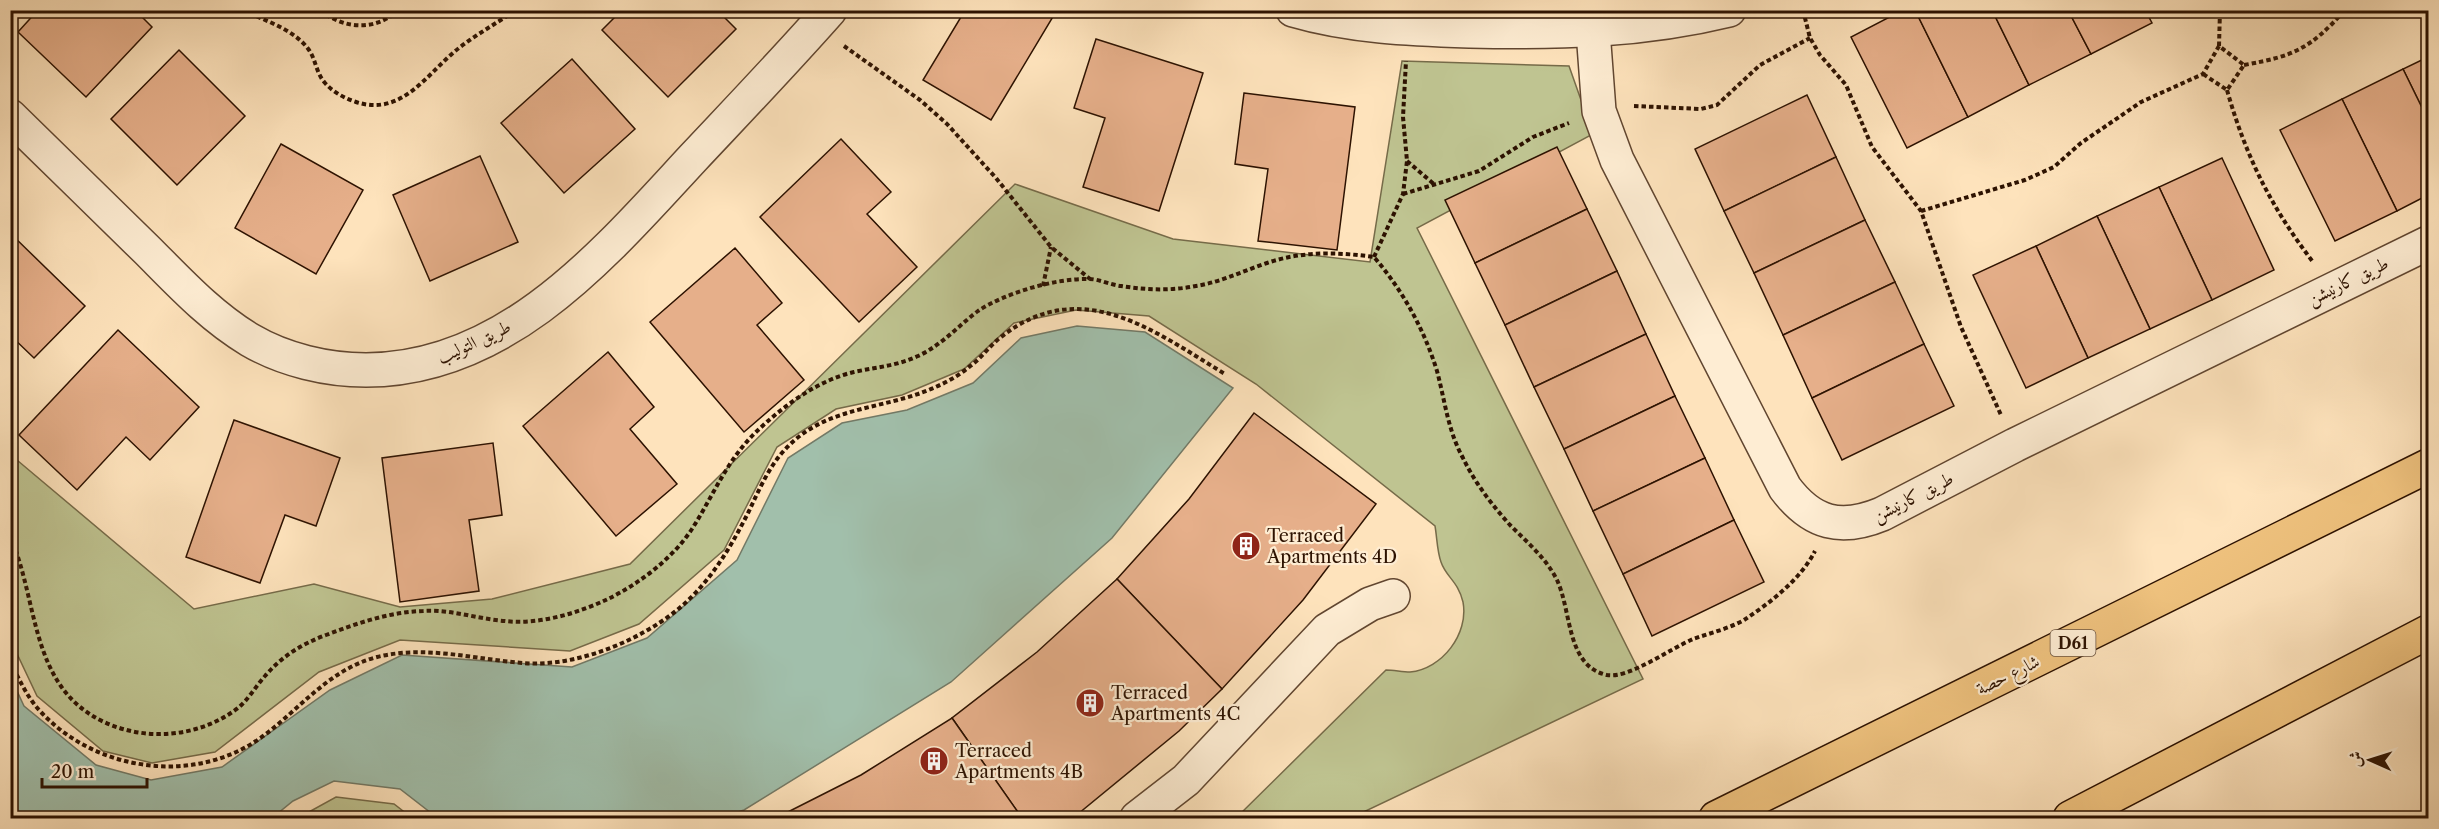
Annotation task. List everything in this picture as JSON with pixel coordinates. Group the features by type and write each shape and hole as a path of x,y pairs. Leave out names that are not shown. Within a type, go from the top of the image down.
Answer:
{"main road":[{"name":"شارع حصة","path":"1716,819 2428,465"},
{"path":"2070,819 2428,632"}],"street":[{"path":"1293,10 1353,23 1408,29 1593,31 1646,27 1729,10"},
{"name":"طريق التوليب","path":"10,116 211,313 251,341 296,360 343,370 392,370 439,361 484,342 526,317 572,282 619,238 823,18"},
{"name":"طريق كارنيشن","path":"1593,31 1599,111 1617,160 1785,488 1796,503 1811,514 1829,522 1847,524 1865,521 1882,514 2015,445 2428,243"},
{"path":"1137,819 1186,780 1327,630 1363,608 1393,596"}],"path":[{"path":"243,10 288,31 300,40 310,52 315,69 334,92 347,99 377,105 406,96 458,49 516,10"},
{"path":"320,10 335,20 363,26 378,24 399,10"},
{"path":"1803,10 1810,38 1820,55 1846,85 1872,147 1921,211 1961,327 2015,445"},
{"path":"1921,211 2025,180 2054,167 2081,143 2141,102 2203,74 2219,46 2220,10"},
{"path":"2227,90 2244,65 2283,58 2304,48 2327,30 2345,10"},
{"path":"823,18 947,124 996,178 1051,247 1090,279"},
{"path":"1374,257 1403,194 1407,161 1402,117 1408,29"},
{"path":"2219,46 2244,65"},
{"path":"2203,74 2227,90 2240,134 2264,188 2295,238 2333,288"},
{"path":"1407,161 1435,185"},
{"path":"1043,286 1051,247"},
{"path":"10,536 26,581 40,647 54,677 75,703 102,721 130,731 159,735 188,731 216,722 241,706 267,673 296,649 362,622 394,613 427,610 508,622 543,619 577,611 609,598 640,580 667,558 690,532 729,463 754,434 783,408 816,387 852,372 875,370 919,356 939,344 975,313 1001,297 1043,286 1090,279 1117,286 1180,289 1211,284 1294,255 1340,254 1374,257 1396,282 1424,334 1437,373 1451,430 1462,457 1493,506 1536,551 1556,579 1571,622 1574,645 1578,655 1596,671 1607,675 1631,673 1676,646 1744,620 1784,590 1808,564 1829,522"},
{"path":"10,661 37,708 58,729 80,745 105,756 132,763 177,765 211,761 257,740 341,672 378,657 432,652 526,663 559,661 594,653 658,624 687,603 711,575 733,543 768,472 797,438 833,416 919,394 945,382 970,367 999,339 1032,319 1072,309 1096,310 1119,315 1141,323 1225,374"},
{"path":"360,819 377,819"}],"green space":[{"path":"1402,61 1569,66 1593,134 1417,228 1643,679 1351,818 1236,818 1386,670 1410,672 1422,669 1433,664 1451,648 1462,626 1463,602 1458,589 1441,562 1435,526 1256,384 1149,316 1076,310 1014,323 964,369 902,395 836,409 777,447 724,550 639,624 570,651 400,640 319,672 215,752 152,763 103,751 37,696 11,641 11,455 194,609 314,584 400,607 492,599 630,564 1015,184 1173,239 1370,262"},
{"path":"336,797 394,804 412,818 298,818"}],"shaded area":[{"path":"1077,326 1145,332 1233,388 1112,538 951,682 744,810 720,818 445,818 435,816 400,789 334,781 293,801 272,818 11,818 11,678 24,706 96,765 151,780 222,767 330,690 402,655 572,667 647,638 737,560 788,458 842,423 907,410 973,383 1021,338"}],"building":[{"path":"38,10 135,10 152,27 86,97 18,32"},
{"path":"622,10 717,10 736,29 668,97 602,30"},
{"path":"949,10 1057,10 991,120 923,80 961,17"},
{"path":"1903,10 1915,10 1968,117 1907,148 1851,37"},
{"path":"1915,10 1992,10 2029,85 1968,117"},
{"path":"1992,10 2068,10 2091,54 2029,85"},
{"path":"2068,10 2145,10 2152,23 2091,54"},
{"path":"1096,39 1203,73 1159,211 1083,187 1105,118 1074,108"},
{"path":"179,50 245,116 177,185 111,119"},
{"path":"2428,57 2428,120 2403,69"},
{"path":"572,59 635,129 564,193 501,123"},
{"path":"2403,69 2428,120 2428,195 2397,211 2342,99"},
{"path":"1244,93 1355,107 1337,250 1258,241 1268,169 1235,164"},
{"path":"1807,95 1836,157 1724,211 1695,149"},
{"path":"2342,99 2397,211 2335,241 2280,130"},
{"path":"841,139 891,192 867,214 917,267 859,322 760,217"},
{"path":"281,144 363,190 316,274 235,228"},
{"path":"1557,147 1587,209 1475,263 1445,200"},
{"path":"480,156 518,242 430,281 393,195"},
{"path":"1836,157 1865,220 1754,273 1724,211"},
{"path":"2222,158 2274,270 2212,300 2159,187"},
{"path":"2159,187 2212,300 2150,329 2097,216"},
{"path":"1587,209 1617,271 1505,325 1475,263"},
{"path":"2097,216 2150,329 2088,358 2036,246"},
{"path":"1865,220 1895,282 1783,335 1754,273"},
{"path":"10,233 85,306 34,358 10,335"},
{"path":"2036,246 2088,358 2026,388 1973,275"},
{"path":"735,248 782,303 757,325 804,380 744,432 650,322"},
{"path":"1617,271 1646,334 1534,387 1505,325"},
{"path":"1895,282 1924,344 1812,398 1783,335"},
{"path":"118,330 199,407 150,460 126,437 77,490 19,435"},
{"path":"1646,334 1675,396 1564,449 1534,387"},
{"path":"1924,344 1954,406 1842,460 1812,398"},
{"path":"608,352 654,407 630,429 677,484 616,536 523,426"},
{"path":"1675,396 1705,458 1593,511 1564,449"},
{"name":"Terraced Apartments 4D","path":"1254,413 1376,504 1303,600 1222,689 1117,579 1189,499"},
{"path":"234,420 340,458 316,526 285,515 260,583 186,557"},
{"path":"493,443 502,515 469,520 479,591 400,602 382,458"},
{"path":"1705,458 1734,520 1623,574 1593,511"},
{"path":"1734,520 1764,582 1652,636 1623,574"},
{"name":"Terraced Apartments 4C","path":"1117,579 1222,689 1179,731 1073,818 1022,818 952,718 1037,652"},
{"name":"Terraced Apartments 4B","path":"952,718 1022,818 776,818 861,775"}],"place":[{"name":"Terraced Apartments 4D","path":"1246,546"},
{"name":"Terraced Apartments 4C","path":"1090,703"},
{"name":"Terraced Apartments 4B","path":"934,761"}]}
